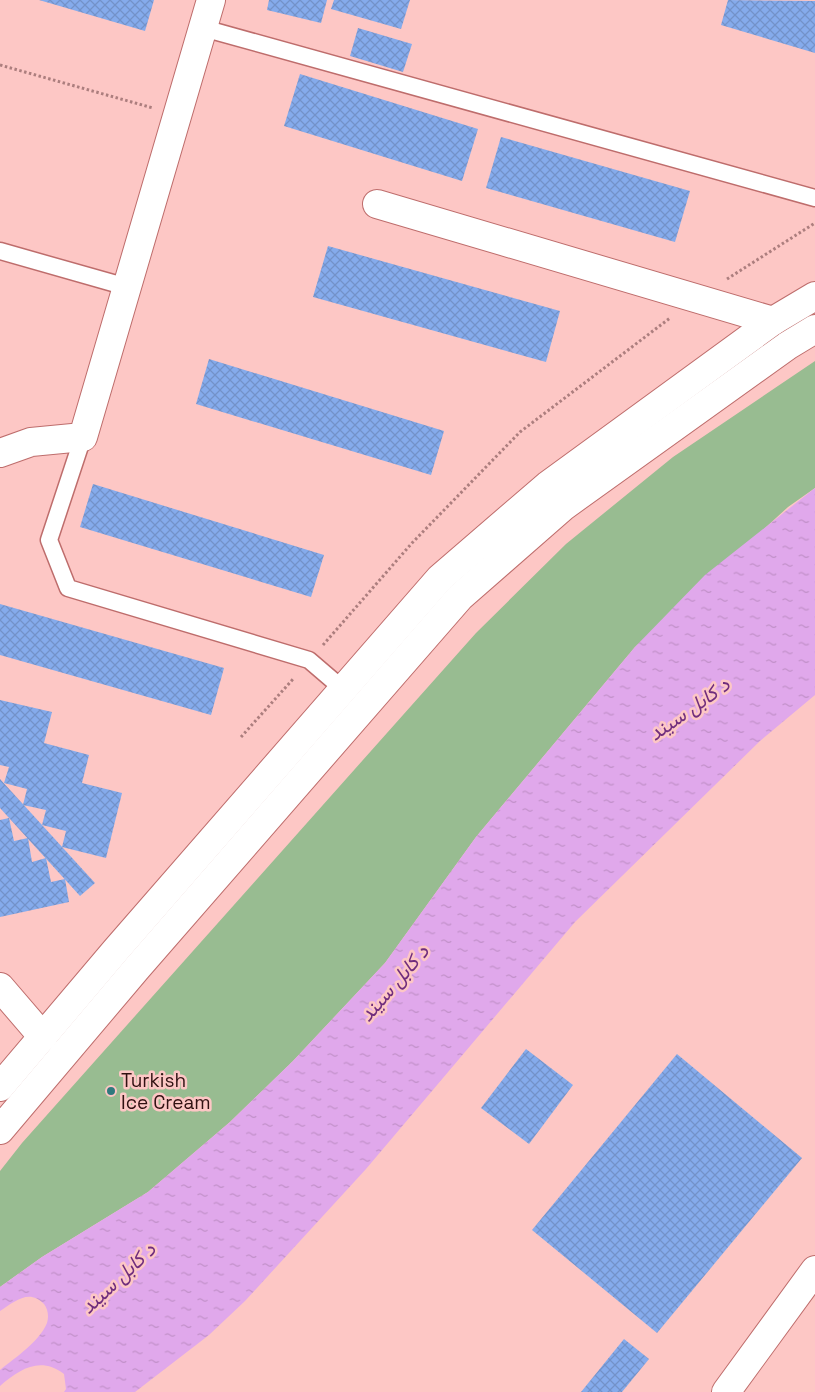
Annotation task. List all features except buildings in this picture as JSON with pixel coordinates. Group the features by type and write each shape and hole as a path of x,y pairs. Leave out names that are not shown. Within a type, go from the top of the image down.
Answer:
{"main road":[{"path":"0,454 31,442 83,437 211,0"},
{"path":"377,204 773,321"},
{"path":"0,1088 440,578 548,485 773,321 815,296"},
{"path":"0,1130 137,968 460,597 564,506 788,346 815,329"},
{"path":"0,987 43,1037"},
{"path":"726,1392 815,1270"}],"lane":[{"path":"203,28 815,198"},
{"path":"0,251 127,287"},
{"path":"83,437 49,540 68,588 310,660 344,690"}],"path":[{"path":"0,65 177,115"},
{"path":"241,737 412,543 520,432 696,299 815,223"}],"green space":[{"path":"815,361 815,488 788,507 635,647 476,837 385,963 293,1061 230,1122 148,1192 42,1257 0,1287 0,1171 22,1143 476,633 566,544 673,457"}],"water":[{"name":"د کابل سيند","path":"815,488 815,695 760,741 575,922 366,1169 245,1301 209,1335 135,1392 64,1392 66,1389 64,1374 47,1366 38,1365 15,1374 0,1386 0,1370 39,1337 47,1323 48,1316 44,1304 33,1297 22,1298 0,1311 0,1287 42,1257 148,1192 230,1122 293,1061 385,963 476,837 635,647 705,575"}],"place":[{"name":"Turkish Ice Cream","path":"111,1091"}]}
